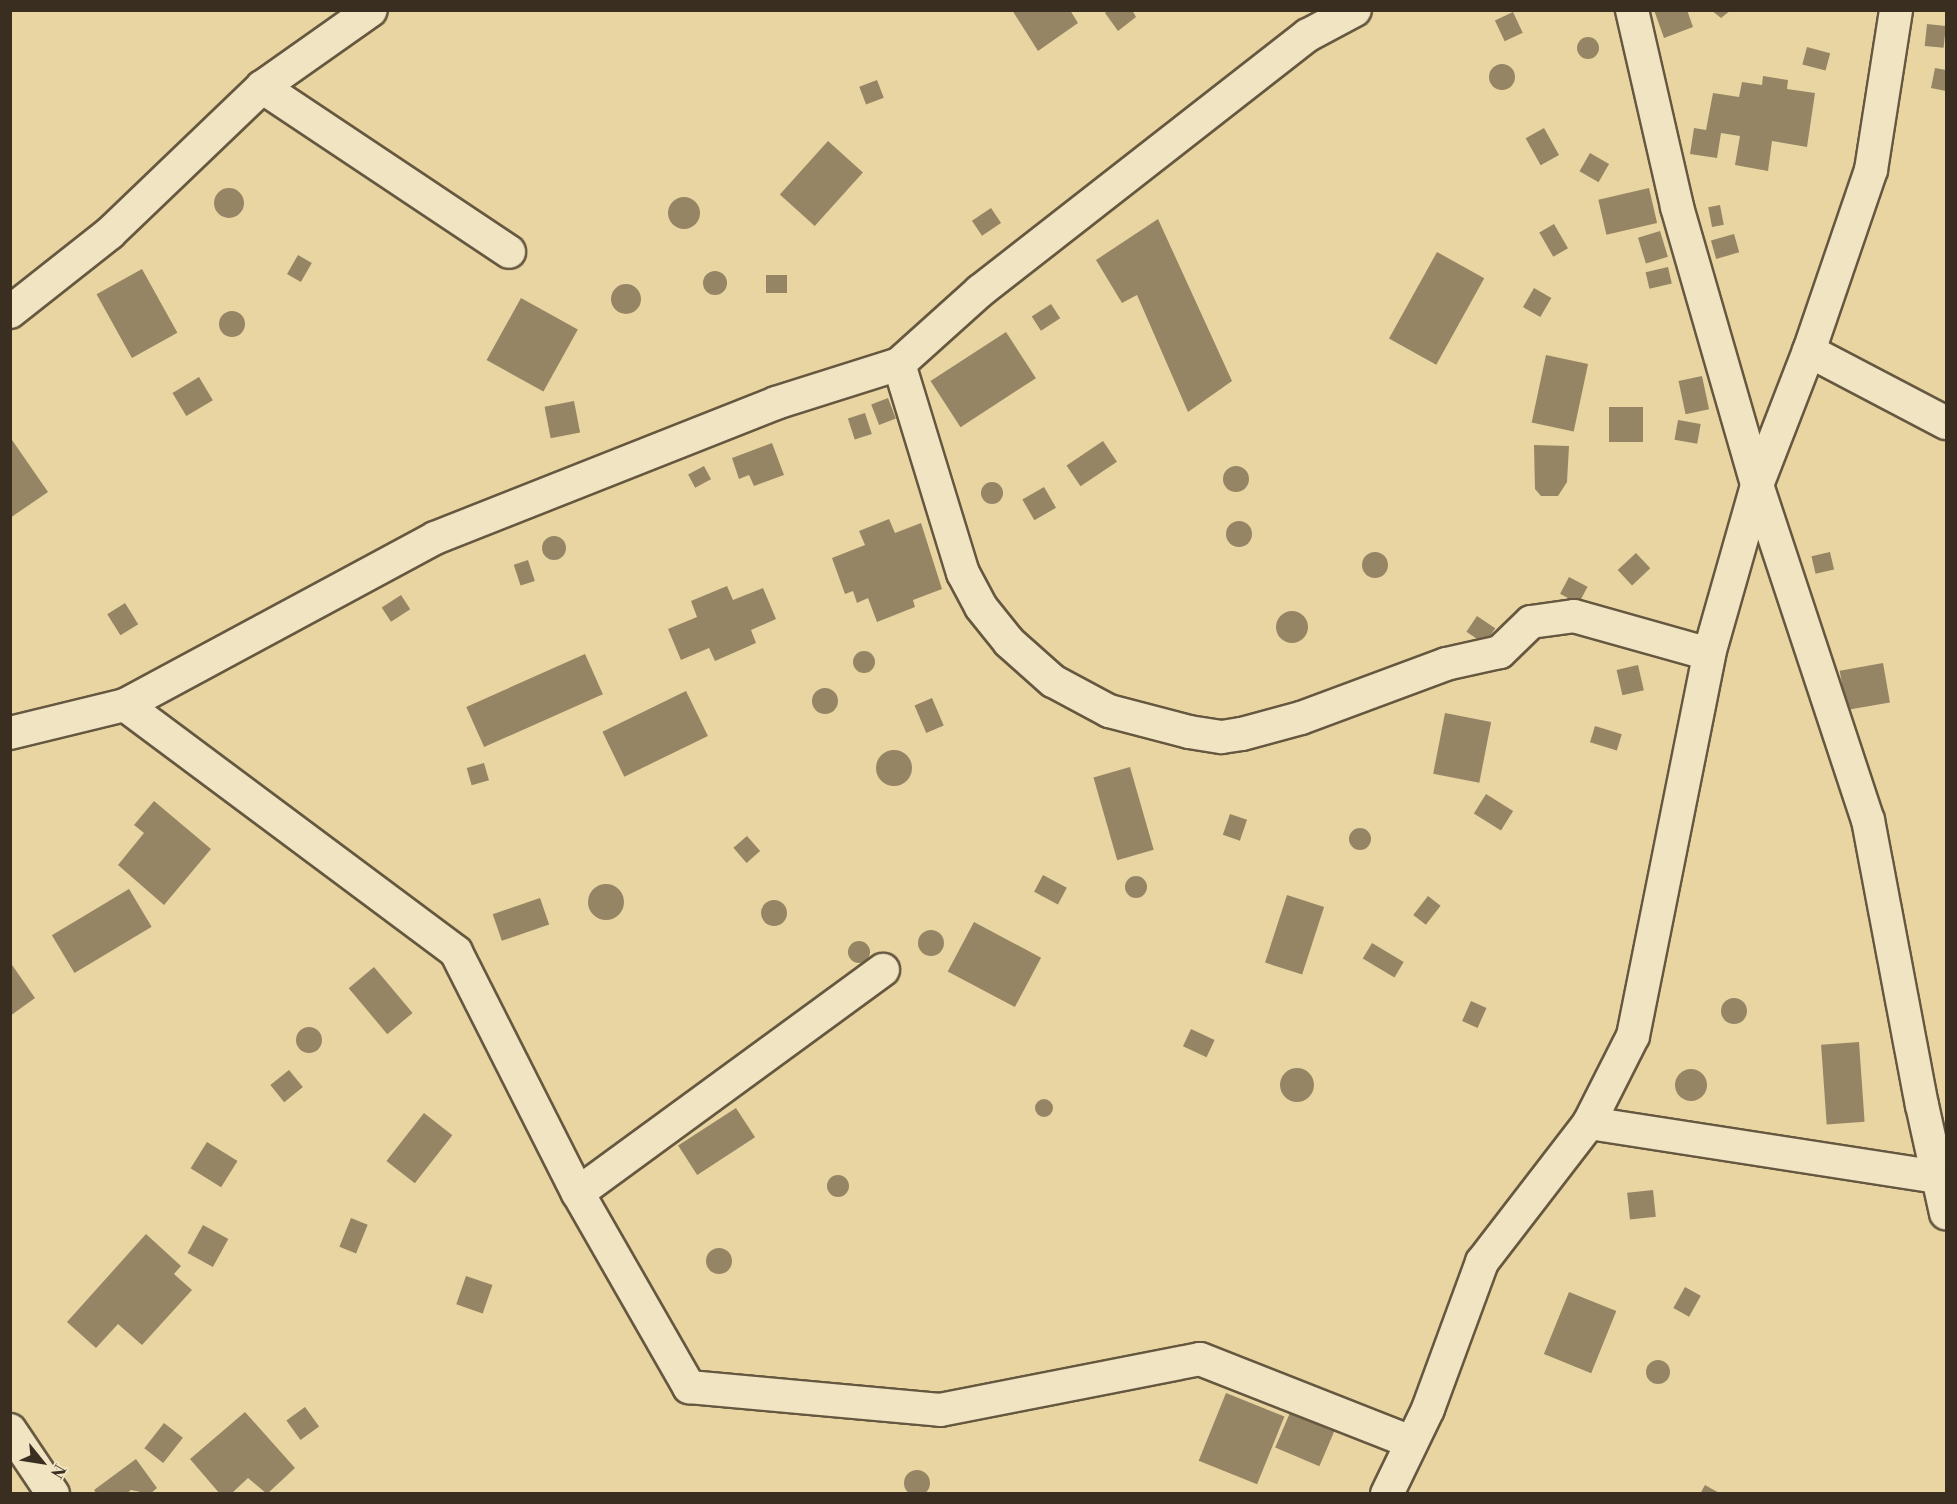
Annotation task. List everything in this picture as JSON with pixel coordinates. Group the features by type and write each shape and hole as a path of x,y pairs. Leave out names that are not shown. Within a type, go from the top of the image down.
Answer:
{"street":[{"path":"10,312 110,233 262,87 372,10"},
{"path":"10,734 125,705 435,538 776,403 899,364 980,291 1308,35 1355,10"},
{"path":"1632,10 1677,207 1757,485 1868,820 1947,1213"},
{"path":"1387,1494 1428,1409 1482,1262 1589,1123 1633,1036 1709,654 1757,485 1809,351 1871,170 1896,10"},
{"path":"262,87 509,252"},
{"path":"1809,351 1947,423"},
{"path":"899,364 963,573 981,607 1009,642 1053,681 1108,711 1189,732 1222,737 1242,734 1301,718 1446,664 1500,652 1530,622 1574,616 1709,654"},
{"path":"125,705 456,952 578,1194 689,1387 940,1410 1200,1359 1411,1442"},
{"path":"578,1194 883,970"},
{"path":"1589,1123 1939,1177"},
{"path":"10,1430 52,1494"}],"building":[{"path":"1012,10 1070,10 1078,23 1038,51"},
{"path":"1109,10 1132,10 1136,17 1118,31 1105,13"},
{"path":"1654,10 1687,10 1693,27 1664,38"},
{"path":"1711,10 1731,10 1721,18"},
{"path":"1513,12 1523,33 1505,41 1495,20"},
{"path":"1927,24 1946,26 1944,48 1925,46"},
{"path":"1588,37 1596,40 1599,48 1596,56 1588,59 1580,56 1577,48 1580,40"},
{"path":"1807,47 1830,53 1826,71 1802,64"},
{"path":"1502,64 1511,68 1515,77 1511,86 1502,90 1493,86 1489,77 1493,68"},
{"path":"1935,68 1946,70 1946,91 1931,88"},
{"path":"1763,76 1788,80 1787,89 1815,93 1807,147 1772,141 1768,171 1735,165 1740,136 1721,133 1717,158 1690,154 1694,128 1706,130 1713,93 1739,97 1742,82 1762,85"},
{"path":"877,80 884,98 866,105 859,87"},
{"path":"1544,128 1559,155 1541,165 1526,138"},
{"path":"828,141 863,172 815,226 780,195"},
{"path":"1590,153 1609,164 1599,182 1580,171"},
{"path":"229,188 240,192 244,203 240,214 229,218 218,214 214,203 218,192"},
{"path":"1649,188 1657,223 1606,235 1598,200"},
{"path":"684,197 696,201 700,213 696,225 684,229 672,225 668,213 672,201"},
{"path":"1720,205 1724,225 1712,227 1708,207"},
{"path":"991,208 1001,223 982,236 972,221"},
{"path":"1158,219 1232,381 1188,412 1137,295 1122,303 1096,260"},
{"path":"1554,224 1568,248 1553,257 1539,232"},
{"path":"1660,231 1668,257 1646,264 1638,238"},
{"path":"1734,234 1739,252 1716,259 1711,241"},
{"path":"1437,252 1484,278 1436,365 1389,339"},
{"path":"298,255 312,263 301,282 287,274"},
{"path":"1668,267 1672,284 1649,289 1646,272"},
{"path":"142,269 177,333 132,358 97,294"},
{"path":"715,271 723,275 727,283 723,291 715,295 707,291 703,283 707,275"},
{"path":"766,275 787,275 787,293 766,293"},
{"path":"626,284 637,288 641,299 637,310 626,314 615,310 611,299 615,288"},
{"path":"1534,288 1551,298 1540,317 1523,307"},
{"path":"521,298 578,330 543,392 487,360"},
{"path":"1051,304 1060,318 1041,331 1032,317"},
{"path":"232,311 241,315 245,324 241,333 232,337 223,333 219,324 223,315"},
{"path":"1006,332 1036,378 960,427 931,381"},
{"path":"1546,355 1588,364 1574,431 1532,422"},
{"path":"1702,376 1709,409 1686,414 1679,381"},
{"path":"199,377 213,400 186,416 172,393"},
{"path":"888,398 896,419 879,425 871,404"},
{"path":"574,401 580,432 551,438 545,407"},
{"path":"1609,407 1643,407 1643,442 1609,442"},
{"path":"865,413 872,434 855,439 848,419"},
{"path":"1678,420 1701,424 1697,444 1675,440"},
{"path":"10,437 48,492 10,518"},
{"path":"1103,441 1117,462 1081,486 1067,466"},
{"path":"772,443 784,475 754,486 749,475 739,479 732,458"},
{"path":"1534,445 1569,446 1567,482 1558,496 1541,496 1535,489"},
{"path":"704,466 711,479 695,488 688,474"},
{"path":"1236,466 1245,470 1249,479 1245,488 1236,492 1227,488 1223,479 1227,470"},
{"path":"992,482 1002,489 1003,493 996,503 992,504 982,497 981,493 988,483"},
{"path":"1044,487 1056,508 1034,520 1022,500"},
{"path":"889,519 895,533 921,523 942,589 913,600 915,607 877,622 868,598 857,603 853,591 845,594 832,558 865,545 859,531"},
{"path":"1239,521 1248,525 1252,534 1248,543 1239,547 1230,543 1226,534 1230,525"},
{"path":"554,536 563,539 566,548 563,557 554,560 545,557 542,548 545,539"},
{"path":"1375,552 1384,556 1388,565 1384,574 1375,578 1366,574 1362,565 1366,556"},
{"path":"1830,552 1834,570 1816,574 1811,556"},
{"path":"1636,553 1650,568 1632,585 1618,570"},
{"path":"528,560 535,581 521,586 514,565"},
{"path":"1569,577 1588,587 1579,604 1560,594"},
{"path":"727,586 733,600 763,588 776,619 751,630 756,643 715,661 709,648 681,660 668,629 697,617 691,601"},
{"path":"401,595 410,609 391,622 382,608"},
{"path":"125,603 138,624 120,635 107,614"},
{"path":"1292,611 1304,615 1308,627 1304,639 1292,643 1280,639 1276,627 1280,615"},
{"path":"1477,616 1495,628 1485,644 1466,632"},
{"path":"864,651 874,658 875,662 868,672 864,673 854,666 853,662 860,652"},
{"path":"585,654 603,694 484,747 466,707"},
{"path":"1883,663 1890,702 1847,710 1840,671"},
{"path":"1638,665 1644,690 1622,695 1617,670"},
{"path":"825,688 834,692 838,701 834,710 825,714 816,710 812,701 816,692"},
{"path":"686,691 708,736 624,777 602,732"},
{"path":"932,698 944,726 926,733 915,705"},
{"path":"1445,713 1491,722 1479,783 1433,774"},
{"path":"1595,726 1622,734 1617,750 1590,742"},
{"path":"894,750 907,755 912,768 907,781 894,786 881,781 876,768 881,755"},
{"path":"484,763 489,780 472,785 467,768"},
{"path":"1130,767 1154,850 1117,860 1093,777"},
{"path":"1486,794 1513,811 1501,830 1474,814"},
{"path":"154,801 211,849 164,905 118,865 144,833 134,825"},
{"path":"1230,814 1247,820 1240,841 1223,835"},
{"path":"1360,828 1370,835 1371,839 1364,849 1360,850 1350,843 1349,839 1356,829"},
{"path":"747,836 760,851 747,863 733,848"},
{"path":"1043,875 1067,888 1058,904 1034,892"},
{"path":"1136,876 1144,879 1147,887 1144,895 1136,898 1128,895 1125,887 1128,879"},
{"path":"606,884 619,889 624,902 619,915 606,920 593,915 588,902 593,889"},
{"path":"129,889 152,927 75,973 52,935"},
{"path":"1287,895 1324,907 1302,975 1265,963"},
{"path":"1428,896 1441,906 1426,925 1413,915"},
{"path":"540,898 549,924 502,941 493,914"},
{"path":"774,900 783,904 787,913 783,922 774,926 765,922 761,913 765,904"},
{"path":"974,922 1041,958 1015,1007 948,971"},
{"path":"931,930 940,934 944,943 940,952 931,956 922,952 918,943 922,934"},
{"path":"859,941 869,948 870,952 863,962 859,963 849,956 848,952 855,942"},
{"path":"1372,943 1404,962 1394,977 1363,958"},
{"path":"10,962 35,998 10,1016"},
{"path":"374,967 413,1013 387,1034 349,988"},
{"path":"1734,998 1743,1002 1747,1011 1743,1020 1734,1024 1725,1020 1721,1011 1725,1002"},
{"path":"1471,1001 1487,1008 1478,1028 1462,1021"},
{"path":"309,1027 318,1031 322,1040 318,1049 309,1053 300,1049 296,1040 300,1031"},
{"path":"1191,1029 1215,1040 1207,1057 1183,1046"},
{"path":"1859,1042 1865,1122 1827,1124 1821,1045"},
{"path":"1297,1068 1309,1073 1314,1085 1309,1097 1297,1102 1285,1097 1280,1085 1285,1073"},
{"path":"1691,1069 1703,1073 1707,1085 1703,1097 1691,1101 1679,1097 1675,1085 1679,1073"},
{"path":"289,1070 303,1087 284,1102 270,1085"},
{"path":"1040,1099 1048,1099 1053,1104 1051,1115 1040,1117 1035,1112 1035,1104"},
{"path":"736,1108 755,1137 697,1175 678,1146"},
{"path":"424,1113 452,1135 415,1183 386,1161"},
{"path":"207,1142 238,1161 221,1187 191,1168"},
{"path":"838,1175 848,1182 849,1186 842,1196 838,1197 828,1190 827,1186 834,1176"},
{"path":"1653,1190 1656,1217 1630,1220 1627,1193"},
{"path":"351,1218 368,1225 356,1253 339,1247"},
{"path":"203,1225 228,1239 213,1267 187,1253"},
{"path":"146,1234 181,1266 174,1274 192,1290 142,1345 118,1324 96,1348 67,1322"},
{"path":"719,1248 728,1252 732,1261 728,1270 719,1274 710,1270 706,1261 710,1252"},
{"path":"466,1276 492,1285 483,1313 456,1304"},
{"path":"1685,1287 1701,1296 1689,1317 1673,1308"},
{"path":"1569,1292 1616,1311 1591,1373 1544,1354"},
{"path":"1658,1360 1663,1361 1669,1367 1669,1377 1663,1383 1658,1384 1653,1383 1647,1377 1646,1372 1647,1367 1653,1361"},
{"path":"1226,1393 1284,1417 1257,1484 1199,1461"},
{"path":"305,1407 319,1426 300,1440 286,1421"},
{"path":"1292,1408 1336,1427 1319,1466 1275,1448"},
{"path":"245,1412 295,1468 267,1494 248,1478 231,1494 220,1494 190,1459"},
{"path":"164,1423 183,1438 163,1463 144,1448"},
{"path":"136,1459 157,1488 150,1494 131,1490 126,1494 97,1494 94,1490"},
{"path":"917,1470 926,1474 930,1483 926,1492 917,1496 908,1492 904,1483 908,1474"},
{"path":"1705,1485 1721,1494 1700,1494"}]}
